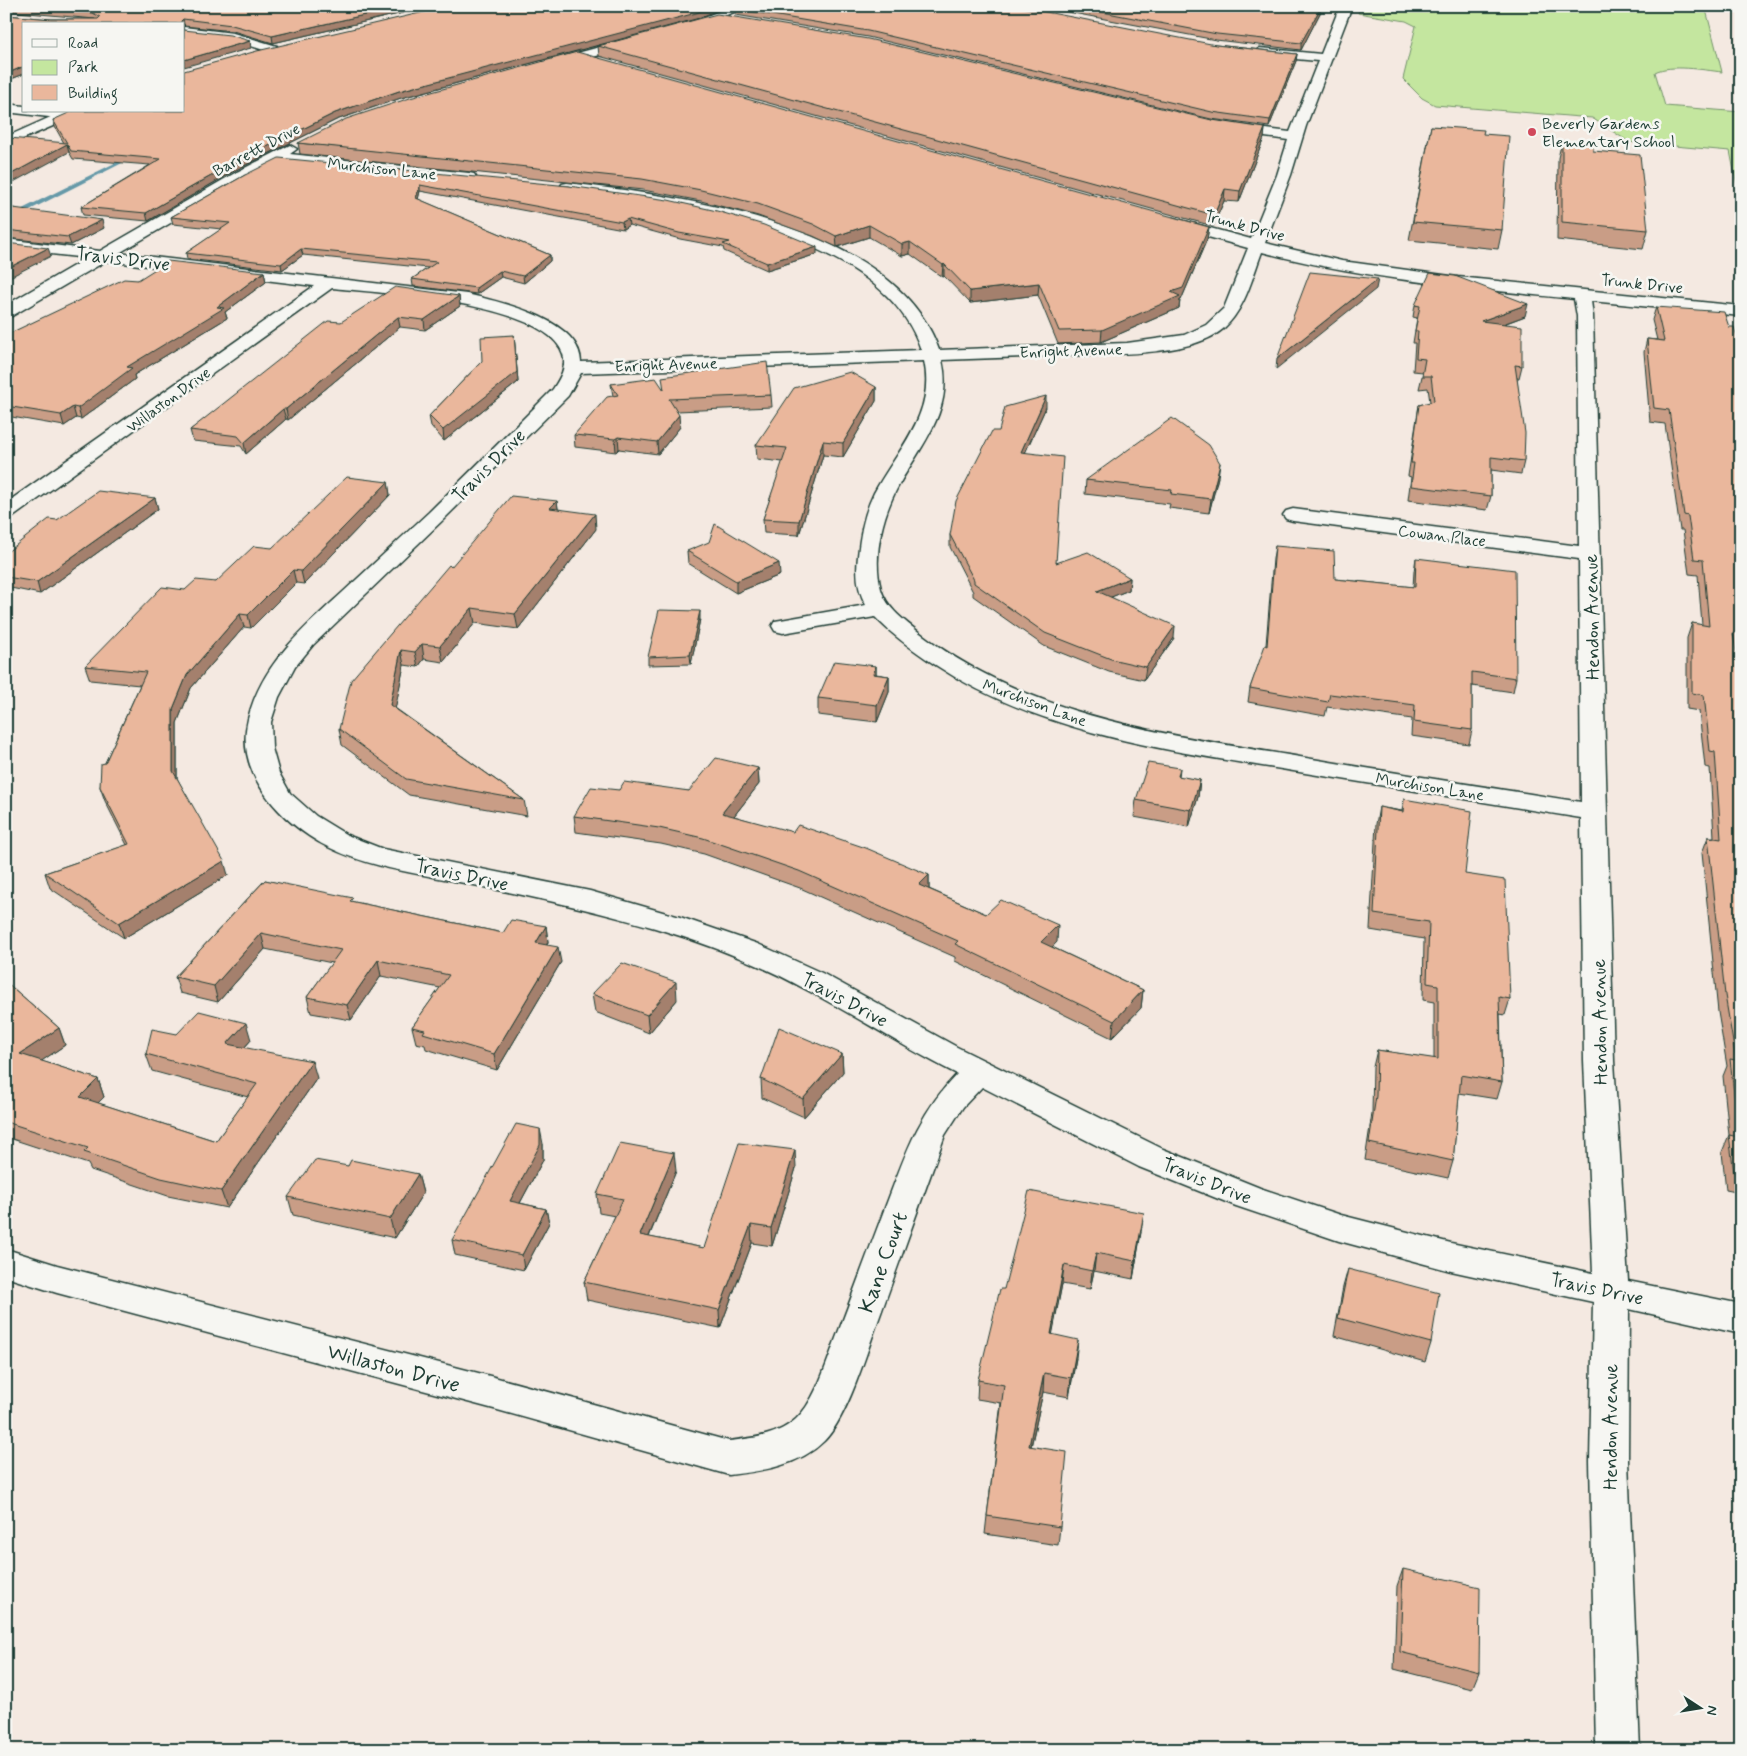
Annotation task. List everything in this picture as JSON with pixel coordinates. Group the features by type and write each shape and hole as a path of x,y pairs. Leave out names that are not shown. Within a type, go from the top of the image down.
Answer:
{"street":[{"path":"673,31 744,6"},
{"name":"Enright Avenue","path":"575,368 1127,348 1180,340 1209,332 1223,321 1232,309 1284,175 1295,137 1346,6"},
{"path":"717,17 740,21"},
{"path":"185,31 233,37 278,48 247,55"},
{"path":"540,66 645,39"},
{"path":"1248,50 1325,58"},
{"path":"580,57 606,65"},
{"path":"6,108 22,110"},
{"path":"52,112 71,113"},
{"path":"6,142 71,113"},
{"path":"1211,124 1295,137"},
{"name":"Barrett Drive","path":"6,312 275,157 300,145"},
{"name":"Murchison Lane","path":"275,157 491,179"},
{"name":"Murchison Lane","path":"549,185 644,196 681,203 766,225 808,240 852,263 887,287 922,326 932,355 937,382 932,407 917,443 885,492 874,519 868,548 868,582 874,599 892,623 940,659 977,680 1020,700 1075,719 1155,740 1595,812"},
{"name":"Trunk Drive","path":"1158,219 1255,246 1342,266 1458,282 1741,312"},
{"name":"Travis Drive","path":"6,244 467,299 536,320 565,343 573,357 575,368 570,381 561,392 437,515 305,640 284,666 267,696 259,722 259,748 266,773 280,797 307,822 338,841 376,856 590,900 670,923 739,948 812,980 979,1071 1152,1158 1248,1197 1339,1228 1442,1255 1741,1318"},
{"name":"Willaston Drive","path":"6,513 328,283"},
{"name":"Hendon Avenue","path":"1582,295 1585,316 1599,1061 1611,1291 1609,1461 1618,1750"},
{"name":"Cowan Place","path":"1293,515 1590,554"},
{"path":"783,626 880,609"},
{"name":"Kane Court","path":"783,1448 809,1430 822,1416 847,1356 930,1133 952,1099 979,1071"},
{"name":"Willaston Drive","path":"6,1263 56,1280 494,1393 729,1458 762,1454 783,1448"}],"green space":[{"path":"1361,6 1705,6 1722,72 1669,68 1655,72 1665,106 1741,112 1741,186 1737,186 1730,151 1629,142 1592,118 1435,105 1422,98 1403,79 1416,26 1406,21 1358,13"}],"building":[{"path":"21,6 404,6 272,36 232,25 183,19 181,22 22,22 22,67 6,74 6,15 51,19 98,19 100,17 93,13"},
{"path":"450,6 712,6 696,13 399,91 335,113 232,164 146,213 81,207 161,159 71,151 67,144 6,177 6,139 67,143 53,120 71,112 185,112 185,71 257,51"},
{"path":"740,6 1015,6 1216,45 1297,54 1270,120 1212,112 868,31 736,9"},
{"path":"1071,6 1321,7 1301,43 1217,34"},
{"path":"717,14 868,39 1212,120 1265,128 1240,191 1225,189 1214,215 598,46"},
{"path":"185,30 230,35 250,41 185,60"},
{"path":"577,52 1209,227 1183,288 1171,292 1180,296 1102,330 1059,331 1039,283 970,291 944,264 910,242 902,244 869,225 836,236 813,224 758,204 701,190 642,179 298,143 346,119 410,98"},
{"path":"1431,126 1484,130 1483,134 1509,136 1502,230 1413,222"},
{"path":"1562,141 1593,143 1593,151 1640,155 1648,230 1562,222"},
{"path":"279,158 569,186 668,200 717,211 764,225 817,247 767,263 723,244 730,242 679,233 628,219 622,222 420,185 416,198 550,255 523,276 500,271 476,288 412,279 437,262 301,249 281,264 186,253 230,223 171,217"},
{"path":"6,207 102,220 68,237 6,230"},
{"path":"6,243 48,248 6,269"},
{"path":"168,261 264,272 217,307 224,308 127,367 132,368 78,408 73,407 61,415 6,406 6,335 124,279 138,280"},
{"path":"1310,272 1378,279 1277,359"},
{"path":"1430,273 1455,276 1528,304 1481,321 1522,326 1522,366 1515,365 1525,433 1524,461 1491,457 1491,496 1411,486 1414,463 1411,463 1419,405 1434,401 1431,376 1422,376 1425,359 1416,358 1418,331 1415,331 1420,306 1415,305"},
{"path":"395,287 459,296 424,320 398,317 286,409 283,409 244,443 238,436 190,430 328,321 341,322"},
{"path":"1656,307 1724,312 1729,327 1734,327 1738,340 1741,340 1741,634 1733,633 1741,682 1741,1174 1734,1173 1729,1135 1739,1137 1730,1059 1736,1060 1725,995 1708,837 1721,839 1715,752 1710,751 1704,695 1692,693 1692,623 1709,626 1703,560 1694,559 1688,516 1684,515 1669,410 1654,408 1647,339 1664,341"},
{"path":"514,335 517,372 443,430 429,416 482,361 481,337"},
{"path":"767,362 771,395 669,399 679,415 657,442 618,437 615,439 574,435 607,397 618,395 611,384 656,378 664,390 662,377"},
{"path":"850,372 876,387 843,443 823,441 799,521 763,519 787,448 756,445 794,388"},
{"path":"1046,396 1021,452 1063,457 1056,563 1088,552 1130,578 1097,591 1175,626 1146,667 1111,659 1045,633 974,583 950,535 956,501 992,431 999,431 1005,407"},
{"path":"1172,418 1209,445 1220,463 1211,499 1171,494 1172,490 1086,480"},
{"path":"347,477 388,482 301,571 293,570 248,615 240,614 187,675 173,709 173,771 224,861 119,923 45,873 129,844 100,787 101,764 105,763 146,672 85,666 162,587 185,590 196,580 216,582 254,546 272,548"},
{"path":"98,491 155,498 37,582 6,577 6,553 49,519 57,520"},
{"path":"511,496 557,501 550,508 595,514 515,614 472,608 440,646 422,644 415,652 401,650 390,705 524,800 406,779 339,729 351,680 449,565 451,567"},
{"path":"715,524 779,563 736,581 687,551 709,542"},
{"path":"1275,546 1334,551 1335,579 1415,587 1416,558 1515,570 1516,678 1472,672 1472,730 1414,722 1415,705 1330,694 1328,702 1250,688 1265,645 1267,646"},
{"path":"659,610 700,611 690,655 648,657"},
{"path":"834,661 876,666 873,674 889,676 877,705 818,698"},
{"path":"716,758 758,768 722,813 793,832 798,825 866,848 929,875 919,885 986,914 1001,900 1058,925 1041,942 1143,990 1114,1021 955,944 958,941 799,871 703,838 659,828 574,816 591,787 619,790 624,782 689,791"},
{"path":"1148,763 1180,768 1178,776 1200,780 1191,810 1136,800"},
{"path":"1404,799 1472,811 1465,874 1505,880 1510,999 1499,997 1502,1082 1461,1075 1453,1161 1369,1143 1376,1096 1377,1050 1438,1059 1438,985 1427,983 1429,922 1374,914 1379,807 1403,812"},
{"path":"265,880 353,898 350,901 503,933 511,920 546,926 536,943 558,947 494,1054 423,1033 425,1030 412,1027 449,975 378,960 347,1005 307,997 341,950 261,933 214,986 175,977"},
{"path":"622,963 676,982 647,1015 592,994"},
{"path":"6,982 59,1028 20,1054 98,1079 80,1097 216,1141 257,1084 146,1054 152,1029 177,1034 199,1011 246,1023 227,1044 312,1061 221,1191 161,1178 84,1152 88,1148 6,1122"},
{"path":"779,1027 842,1054 803,1099 761,1079"},
{"path":"516,1124 540,1129 540,1145 510,1201 546,1209 522,1255 452,1240"},
{"path":"620,1143 674,1153 640,1235 704,1248 739,1143 795,1150 771,1228 751,1225 719,1310 584,1282 623,1199 597,1194"},
{"path":"315,1160 348,1166 351,1160 418,1174 390,1219 288,1197"},
{"path":"1029,1191 1144,1213 1135,1261 1096,1253 1092,1271 1064,1265 1051,1334 1078,1340 1071,1378 1044,1373 1029,1446 1067,1452 1060,1527 987,1516 1004,1385 978,1380 1000,1289 1004,1289"},
{"path":"1348,1269 1439,1293 1431,1343 1338,1318"},
{"path":"1403,1569 1480,1587 1479,1672 1400,1652"}],"waterway":[{"path":"6,220 133,156"}],"place":[{"name":"Beverly Gardens Elementary School","path":"1532,132"}]}
